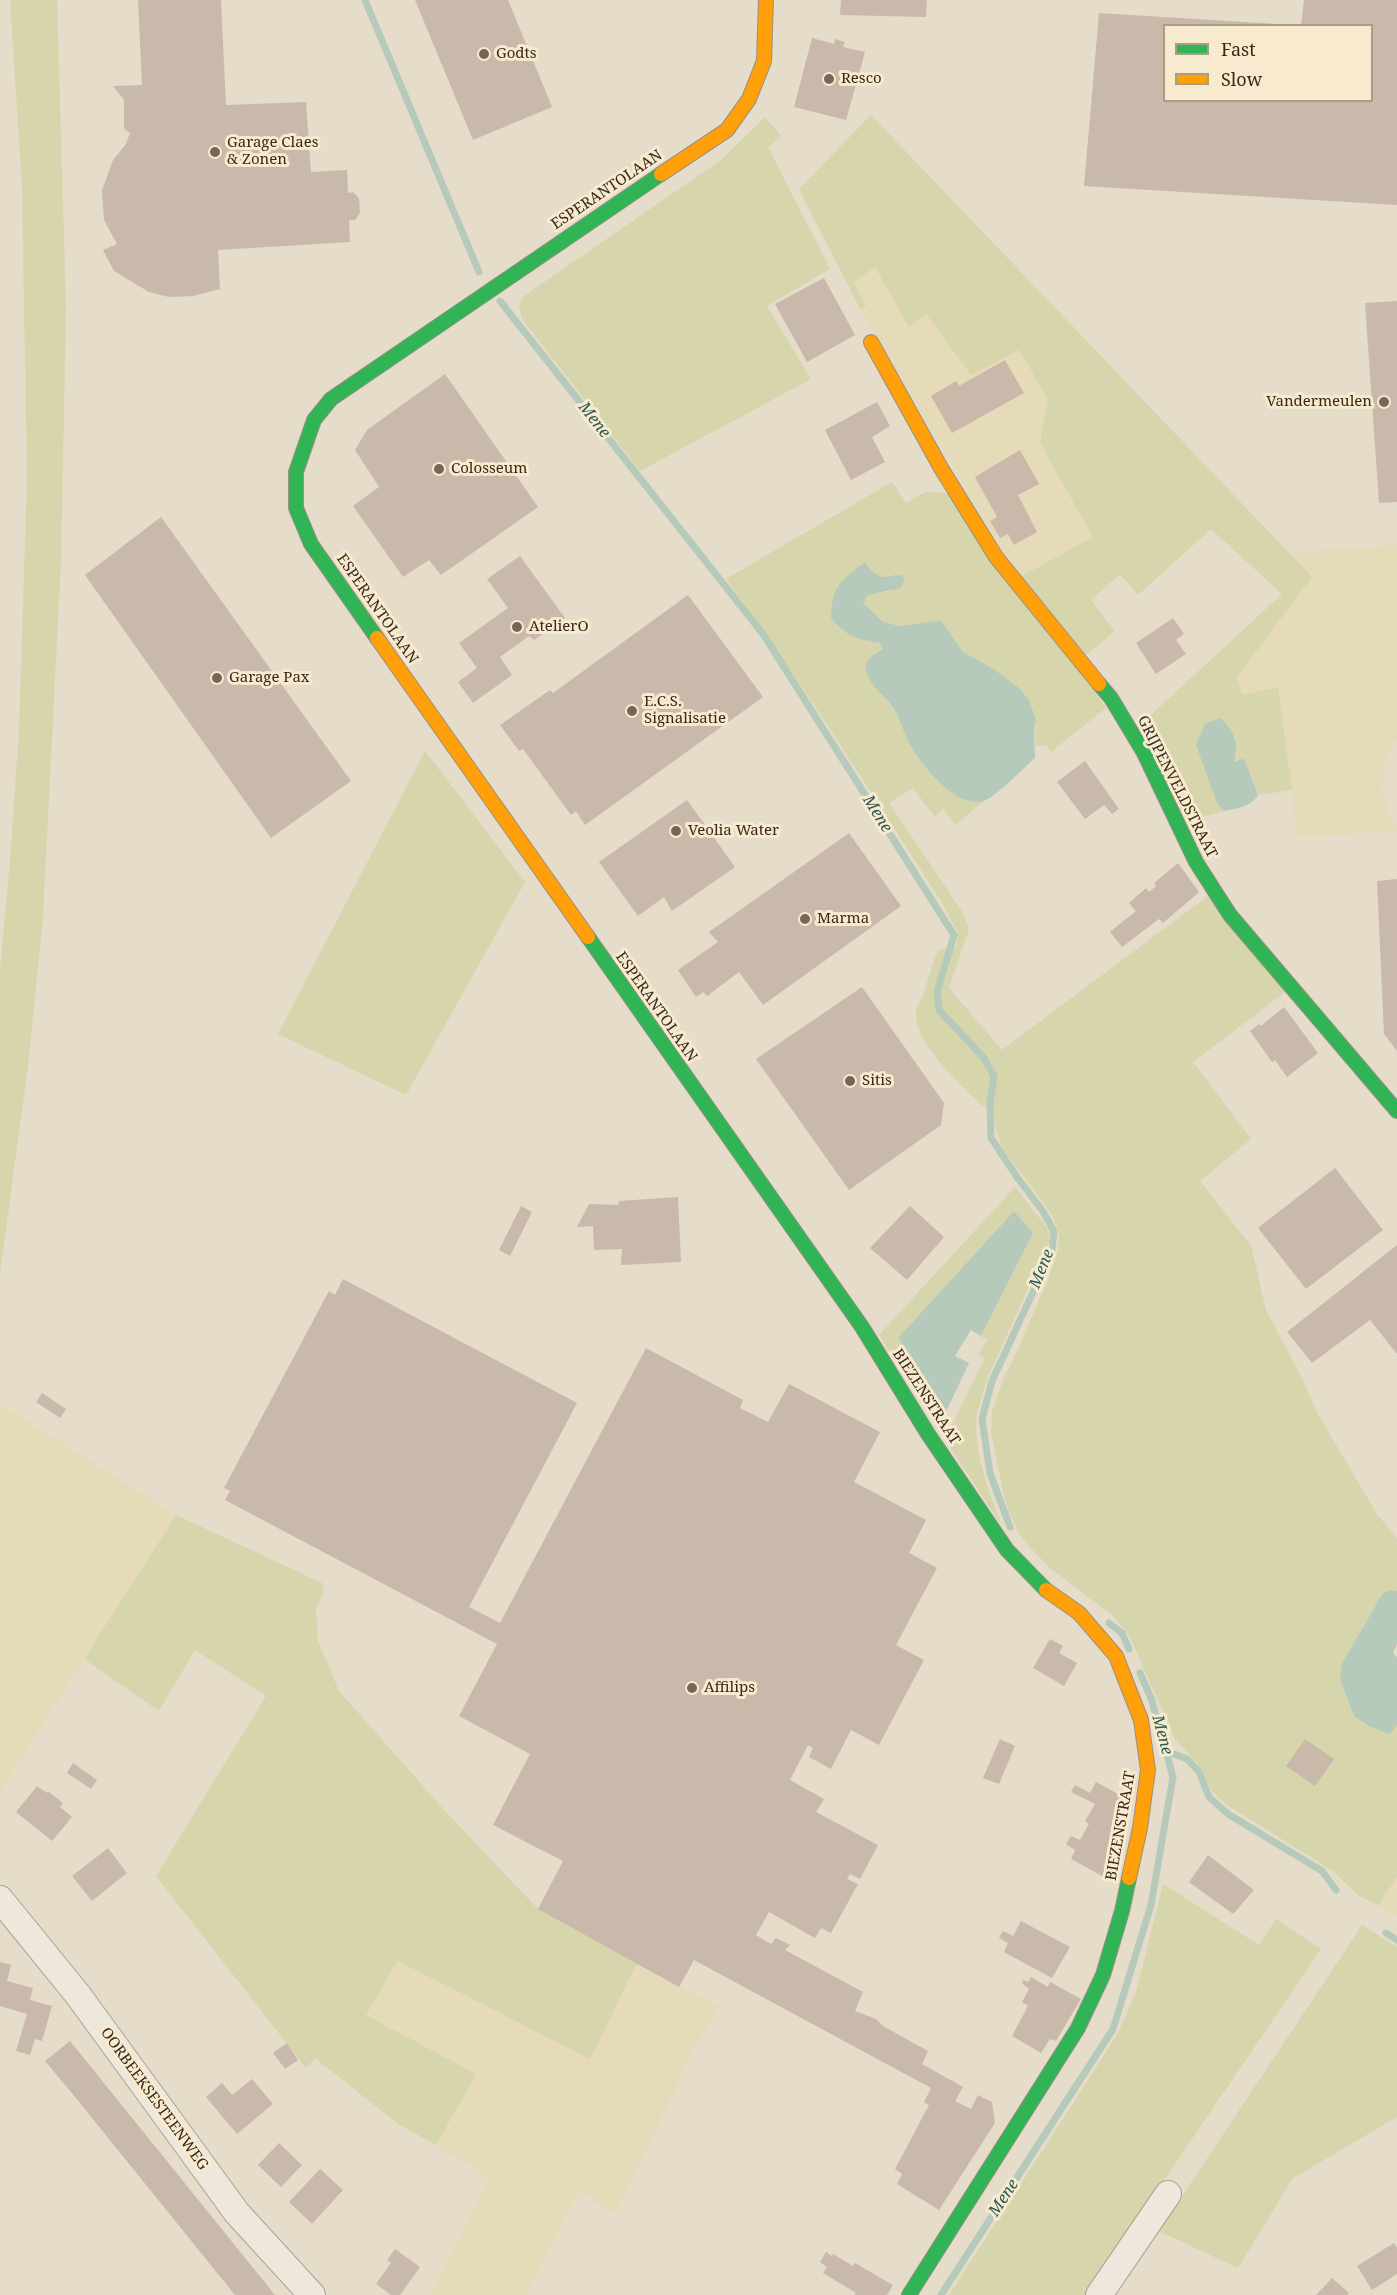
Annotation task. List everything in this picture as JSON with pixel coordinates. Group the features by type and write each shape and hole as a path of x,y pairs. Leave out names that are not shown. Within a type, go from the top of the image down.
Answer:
{"street":[{"name":"ESPERANTOLAAN","path":"766,0 764,61 748,99 727,130 518,270 332,399 314,420 304,446 296,472 296,508 311,544 862,1327"},
{"name":"GRIJPENVELDSTRAAT","path":"871,342 941,468 996,557 1111,698 1126,722 1144,753 1196,862 1214,892 1230,915 1397,1111"},
{"name":"BIEZENSTRAAT","path":"862,1327 928,1434 1007,1550 1046,1590 1079,1613 1116,1656 1141,1720 1148,1770 1140,1828 1122,1911 1103,1975 1078,2028 909,2295"},
{"name":"OORBEEKSESTEENWEG","path":"0,1899 78,1995 237,2213 312,2295"},
{"path":"1099,2295 1168,2194"}],"shaded area":[{"path":"875,267 909,327 926,314 971,375 1019,350 1048,399 1040,443 1093,537 1018,578 860,309 866,306 854,282"},
{"path":"1397,545 1397,739 1387,755 1382,791 1388,813 1397,825 1397,830 1298,838 1278,687 1242,695 1237,677 1312,577 1290,553"},
{"path":"865,562 870,570 881,577 902,575 905,580 900,588 868,595 863,603 883,622 900,626 941,620 963,652 992,668 1019,688 1029,700 1036,720 1035,758 986,800 975,802 964,800 953,794 933,776 910,744 894,708 875,687 868,675 867,662 883,649 880,643 853,636 831,618 833,598 839,585"},
{"path":"1220,718 1235,738 1234,762 1244,758 1258,795 1247,805 1224,811 1217,803 1196,745 1205,724"},
{"path":"1014,1211 1033,1233 981,1336 971,1330 955,1356 969,1363 946,1412 898,1338"},
{"path":"0,1404 176,1515 0,1791"},
{"path":"1397,1591 1397,1644 1393,1653 1397,1657 1397,1725 1390,1734 1369,1726 1354,1716 1340,1679 1342,1664 1383,1593"},
{"path":"1397,1877 1397,1916 1378,1905"},
{"path":"398,1961 589,2059 637,1963 720,2006 697,2044 614,2215 580,2191 525,2295 429,2295 490,2178 436,2145 476,2074 366,2015"}],"green space":[{"path":"10,0 57,0 66,309 61,561 43,916 28,1065 0,1274 0,970 19,730 27,476 22,187"},
{"path":"871,115 1312,577 1237,677 1242,695 1278,687 1292,790 1258,795 1244,758 1234,762 1237,753 1235,735 1217,803 1224,811 1186,821 1139,726 1282,594 1211,529 1138,595 1120,574 1091,600 1115,631 1085,656 1018,578 1093,537 1040,443 1048,399 1019,350 971,375 926,314 909,327 875,267 854,282 866,306 860,309 799,189"},
{"path":"765,117 781,136 768,147 830,269 767,306 811,379 640,471 522,319 519,307 524,296 721,160"},
{"path":"892,482 906,503 925,492 947,493 1106,708 1051,752 1047,746 1035,746 1036,720 992,668 963,652 941,620 900,626 883,622 863,604 868,595 890,591 892,575 881,577 870,570 847,576 867,641 880,643 883,649 874,654 874,686 896,711 911,747 935,778 971,802 985,800 955,825 943,808 935,817 913,788 889,803 963,913 969,929 949,988 1002,1050 1208,896 1285,992 1193,1062 1251,1139 1200,1181 1251,1246 1266,1310 1304,1382 1316,1411 1377,1514 1397,1539 1397,1591 1391,1590 1340,1679 1354,1716 1390,1734 1397,1725 1397,1877 1378,1905 1359,1896 1333,1871 1227,1805 1212,1791 1197,1763 1175,1739 1129,1635 1113,1616 1050,1568 1027,1544 1018,1532 1006,1504 991,1433 992,1412 1004,1377 1049,1277 1058,1250 1059,1233 1053,1217 1002,1148 994,1114 945,1069 933,1054 918,1025 916,1012 938,950 956,946 958,933 939,898 826,723 726,579"},
{"path":"425,751 525,882 406,1095 278,1034"},
{"path":"1015,1187 1049,1230 1049,1242 988,1377 977,1414 977,1440 982,1465 1002,1526 945,1439 985,1358 978,1355 987,1340 981,1336 1033,1233 1014,1211 898,1338 946,1412 938,1428 879,1335"},
{"path":"176,1515 322,1583 324,1591 316,1609 318,1641 339,1691 445,1811 538,1909 637,1963 590,2059 398,1961 366,2015 476,2074 436,2145 398,2124 315,2058 306,2068 156,1876 266,1696 195,1650 159,1711 84,1659"},
{"path":"1163,1884 1259,1945 1276,1919 1321,1949 1086,2295 949,2295 1117,2035 1137,1989"},
{"path":"1362,1925 1397,1947 1397,2117 1293,2178 1238,2268 1159,2231"}],"building":[{"name":"Garage Claes & Zonen","path":"138,0 221,0 226,105 306,102 311,172 347,170 348,193 353,192 359,198 360,213 355,220 349,220 350,242 218,250 220,289 193,296 169,297 149,292 114,271 103,250 117,244 104,220 102,190 113,160 126,144 130,133 124,129 124,100 113,86 142,85"},
{"name":"Godts","path":"415,0 508,0 552,107 473,140"},
{"path":"841,0 927,0 926,17 840,15"},
{"path":"1304,0 1397,0 1397,205 1084,186 1099,13 1277,24 1163,24 1163,102 1373,102 1373,24 1301,24"},
{"name":"Resco","path":"812,38 834,44 835,39 845,42 843,47 865,52 846,120 794,107"},
{"path":"824,278 855,335 807,362 775,304"},
{"name":"Vandermeulen","path":"1397,301 1397,502 1379,503 1365,303"},
{"path":"1005,360 1024,393 952,433 931,396 956,381 959,386"},
{"name":"Colosseum","path":"445,374 538,507 441,575 429,560 403,577 353,506 379,487 355,450 367,430"},
{"path":"877,402 890,426 872,437 885,462 851,480 825,430"},
{"path":"1020,450 1039,484 1018,495 1037,532 1014,545 1008,534 1000,538 990,521 997,517 975,477"},
{"name":"Garage Pax","path":"161,517 351,781 271,838 85,575"},
{"name":"AtelierO","path":"520,556 565,618 534,640 529,636 500,657 512,675 473,703 458,682 477,668 459,643 508,608 487,579"},
{"name":"E.C.S. Signalisatie","path":"688,595 763,697 585,825 576,811 571,815 523,749 519,751 500,725 550,690 553,693"},
{"path":"1173,618 1184,634 1176,640 1186,654 1156,674 1136,643"},
{"path":"1085,761 1119,809 1112,814 1104,805 1085,819 1057,782"},
{"name":"Veolia Water","path":"687,800 735,867 672,911 664,897 638,916 599,862"},
{"name":"Marma","path":"849,833 901,906 763,1005 739,972 707,996 703,992 696,997 678,970 718,942 709,932"},
{"path":"1178,863 1199,892 1163,923 1159,919 1122,947 1110,932 1136,911 1129,903 1146,888 1149,892 1156,886 1154,883"},
{"path":"1397,879 1397,1051 1384,1034 1377,881"},
{"name":"Sitis","path":"862,987 944,1103 941,1125 849,1190 756,1059"},
{"path":"1284,1007 1318,1053 1287,1077 1275,1060 1272,1062 1250,1031 1259,1024 1261,1026"},
{"path":"1335,1168 1383,1230 1306,1289 1258,1228"},
{"path":"678,1197 681,1262 621,1265 622,1249 594,1250 593,1226 577,1227 589,1204 618,1205 619,1201"},
{"path":"521,1206 532,1212 510,1256 499,1250"},
{"path":"910,1206 944,1237 907,1280 870,1248"},
{"path":"1397,1245 1397,1354 1370,1320 1312,1363 1287,1332"},
{"name":"Affilips","path":"343,1279 577,1403 469,1607 500,1623 646,1348 743,1400 740,1408 768,1422 789,1384 880,1432 854,1482 926,1520 909,1553 937,1568 896,1645 924,1660 879,1745 851,1730 831,1769 809,1757 813,1748 808,1745 790,1780 824,1799 816,1812 878,1845 860,1879 850,1874 847,1879 858,1884 831,1933 821,1928 815,1938 769,1912 756,1935 771,1944 776,1938 790,1945 785,1950 863,1992 855,2011 876,2019 883,2026 928,2051 922,2064 963,2087 955,2101 971,2109 978,2095 992,2102 995,2123 939,2210 897,2184 902,2174 895,2169 929,2105 924,2102 931,2088 694,1960 679,1987 538,1909 563,1861 493,1825 530,1754 459,1716 497,1644 225,1500 230,1491 224,1488 329,1291 335,1295"},
{"path":"42,1393 66,1409 60,1418 36,1402"},
{"path":"1050,1639 1063,1646 1059,1653 1077,1663 1064,1686 1033,1668"},
{"path":"1000,1739 1015,1746 999,1784 983,1778"},
{"path":"1305,1739 1334,1759 1315,1786 1286,1766"},
{"path":"73,1763 97,1780 91,1789 67,1773"},
{"path":"1096,1782 1127,1799 1126,1807 1117,1817 1124,1820 1120,1841 1104,1877 1071,1859 1075,1850 1066,1844 1071,1836 1080,1840 1089,1824 1085,1821 1095,1804 1071,1792 1075,1785 1090,1793"},
{"path":"37,1786 47,1793 48,1791 63,1803 60,1807 72,1817 52,1841 16,1812"},
{"path":"108,1848 127,1873 92,1901 72,1876"},
{"path":"1208,1855 1254,1890 1233,1914 1189,1882"},
{"path":"1021,1921 1070,1947 1052,1978 1004,1952 1008,1943 999,1938 1003,1931 1013,1936"},
{"path":"0,1962 11,1965 7,1981 33,1988 30,2000 52,2006 42,2041 35,2039 30,2055 16,2051 27,2014 0,2006"},
{"path":"1031,1977 1048,1987 1050,1982 1081,1999 1056,2041 1050,2039 1041,2053 1012,2036 1028,2006 1022,2002 1029,1989 1022,1983 1023,1980 1028,1982"},
{"path":"70,2041 275,2295 235,2295 45,2061"},
{"path":"287,2043 298,2060 285,2069 273,2053"},
{"path":"252,2079 273,2104 237,2134 206,2097 222,2083 232,2095"},
{"path":"279,2143 302,2165 281,2187 258,2165"},
{"path":"320,2169 343,2190 312,2224 289,2202"},
{"path":"1394,2243 1397,2248 1397,2274 1372,2290 1357,2266"},
{"path":"395,2249 420,2267 400,2295 391,2295 376,2284 391,2263 387,2260"},
{"path":"826,2252 853,2266 855,2263 893,2285 887,2295 854,2295 856,2293 823,2273 827,2267 820,2262"},
{"path":"1332,2278 1349,2293 1347,2295 1316,2295"}],"waterway":[{"name":"Mene","path":"365,0 479,272"},
{"name":"Mene","path":"500,301 763,634 954,935 937,992 939,1010 984,1058 994,1076 990,1103 991,1138 1042,1210 1054,1231 1052,1251 992,1381 982,1419 990,1473 1010,1527"},
{"name":"Mene","path":"1109,1623 1122,1633 1129,1649"},
{"name":"Mene","path":"941,2295 1113,2029 1151,1905 1173,1777 1151,1698 1140,1673"},
{"path":"1166,1751 1187,1759 1199,1772 1209,1797 1228,1814 1322,1871 1336,1890"},
{"path":"1386,1933 1397,1940"}],"traffic: fast":[{"path":"377,638 311,544 296,508 296,472 314,420 331,399 661,174"},
{"path":"1099,684 1111,698 1144,753 1196,862 1230,915 1397,1111"},
{"path":"588,937 862,1327 928,1434 1007,1550 1046,1590"},
{"path":"909,2295 1078,2028 1103,1975 1129,1878"}],"traffic: slow":[{"path":"661,174 727,130 749,99 764,61 766,0"},
{"path":"871,342 941,468 996,557 1099,684"},
{"path":"377,638 588,937"},
{"path":"1046,1590 1079,1613 1116,1656 1141,1720 1148,1770 1140,1828 1129,1878"}],"place":[{"name":"Godts","path":"484,54"},
{"name":"Resco","path":"829,79"},
{"name":"Garage Claes & Zonen","path":"215,152"},
{"name":"Vandermeulen","path":"1384,402"},
{"name":"Colosseum","path":"439,469"},
{"name":"AtelierO","path":"517,627"},
{"name":"Garage Pax","path":"217,678"},
{"name":"E.C.S. Signalisatie","path":"632,711"},
{"name":"Veolia Water","path":"676,831"},
{"name":"Marma","path":"805,919"},
{"name":"Sitis","path":"850,1081"},
{"name":"Affilips","path":"692,1688"}]}
